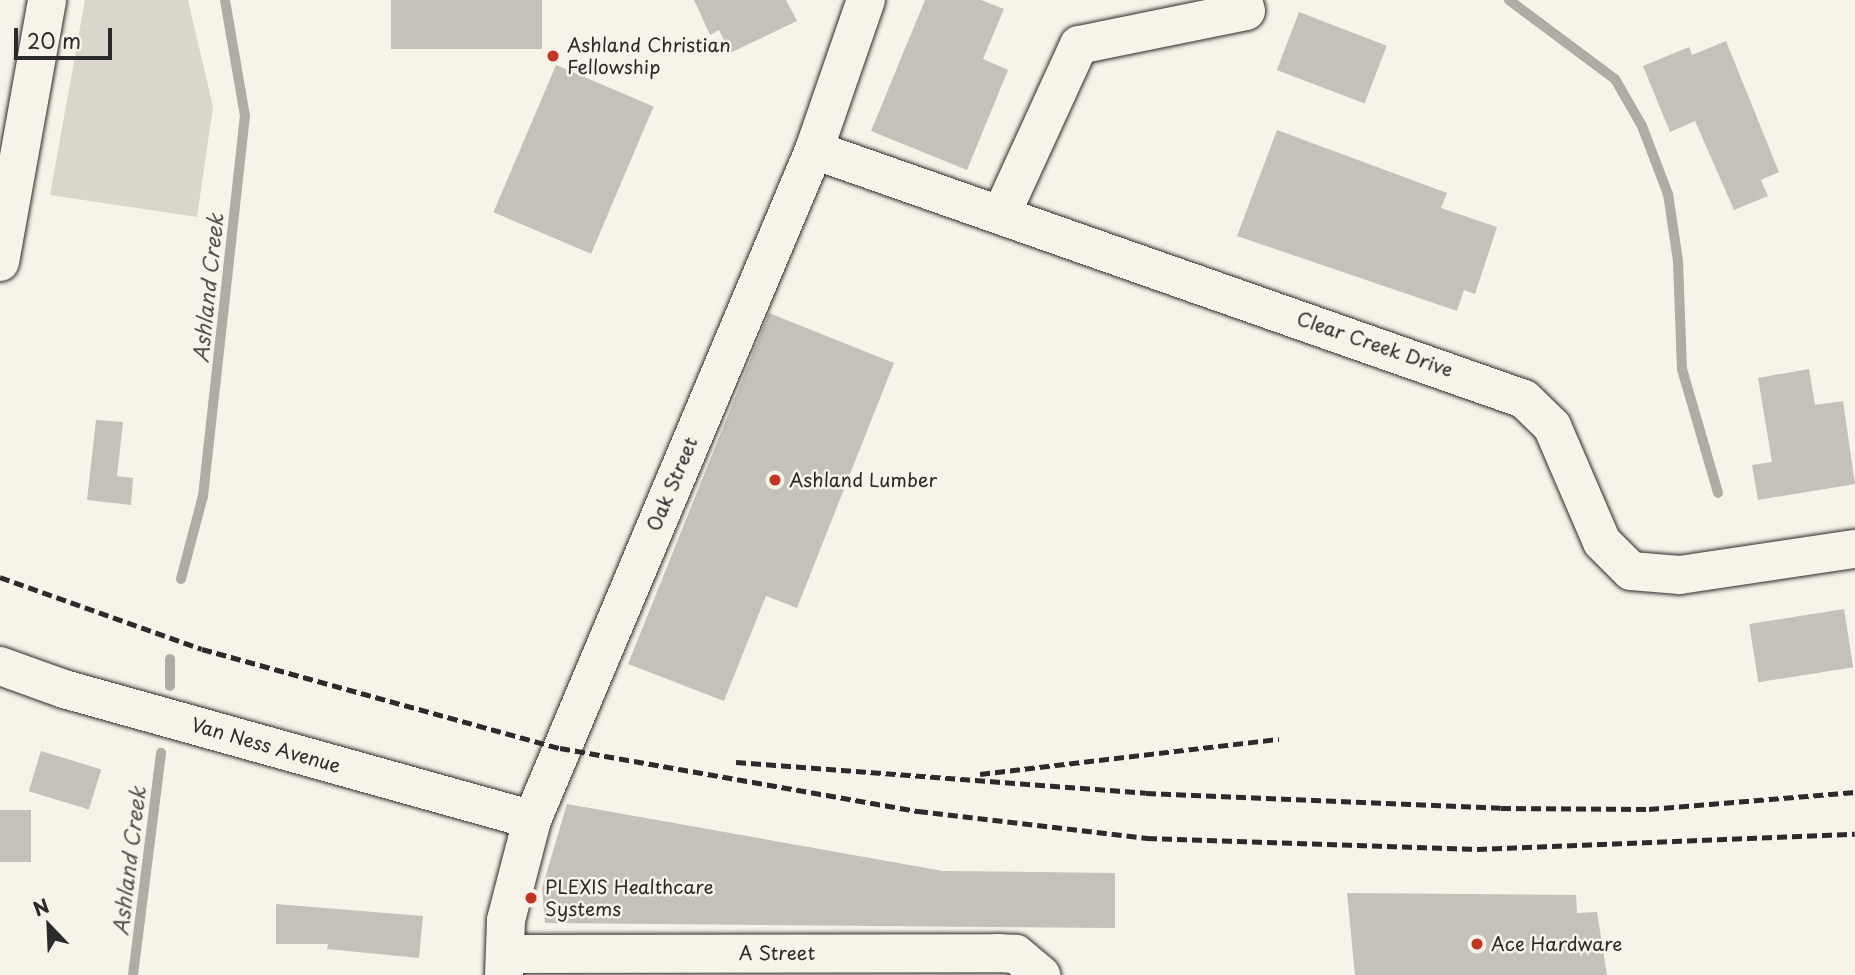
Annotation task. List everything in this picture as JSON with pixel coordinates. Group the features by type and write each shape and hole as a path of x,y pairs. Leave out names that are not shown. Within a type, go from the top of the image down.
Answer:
{"street":[{"path":"0,262 47,0"},
{"name":"Oak Street","path":"504,964 514,881 532,820 814,150 866,0"},
{"path":"1001,215 1079,45 1246,11 1243,0"},
{"name":"Clear Creek Drive","path":"814,150 1524,399 1552,426 1602,542 1631,570 1680,575 1855,549"},
{"name":"Van Ness Avenue","path":"0,666 64,690 532,820"},
{"name":"A Street","path":"504,964 808,964 1016,954 1041,975"}],"shaded area":[{"path":"85,0 188,0 213,107 197,217 50,195"}],"building":[{"path":"391,0 542,0 542,49 391,49"},
{"path":"694,0 786,0 797,21 730,53 719,30 710,35"},
{"path":"925,0 981,0 1004,9 983,59 1008,70 967,170 871,131"},
{"path":"1299,12 1387,46 1365,104 1277,70"},
{"path":"1726,41 1779,172 1761,180 1768,196 1734,210 1695,121 1670,132 1643,66 1689,47 1692,55"},
{"path":"556,65 654,106 591,254 493,212"},
{"path":"1277,130 1447,193 1441,208 1497,227 1475,294 1464,290 1457,311 1237,236"},
{"name":"Ashland Lumber","path":"769,313 894,363 797,608 766,596 724,701 628,664"},
{"path":"1809,369 1815,405 1843,401 1855,484 1758,500 1752,465 1772,462 1758,378"},
{"path":"96,420 123,422 117,476 133,478 131,505 87,500"},
{"path":"1844,609 1853,667 1758,682 1749,624"},
{"path":"41,751 101,769 89,810 29,791"},
{"path":"567,804 943,871 1115,873 1115,928 545,923 542,888"},
{"path":"0,810 31,810 31,862 0,862"},
{"name":"Ace Hardware","path":"1347,893 1576,895 1577,913 1597,912 1607,975 1355,975"},
{"path":"276,904 423,916 419,958 327,949 328,944 276,944"}],"waterway":[{"name":"Ashland Creek","path":"181,579 203,496 245,116 225,0"},
{"path":"1509,0 1615,79 1642,126 1668,194 1678,261 1682,369 1718,493"},
{"name":"Ashland Creek","path":"170,659 170,686"},
{"name":"Ashland Creek","path":"133,975 161,753"}],"railway":[{"path":"0,577 202,649 560,748 918,811 1147,838 1477,849 1855,834"},
{"path":"980,774 1279,739"},
{"path":"736,762 1146,793 1501,808 1649,809 1855,792"}],"place":[{"name":"Ashland Christian Fellowship","path":"553,56"},
{"name":"Ashland Lumber","path":"775,480"},
{"name":"PLEXIS Healthcare Systems","path":"531,898"},
{"name":"Ace Hardware","path":"1477,944"}]}
